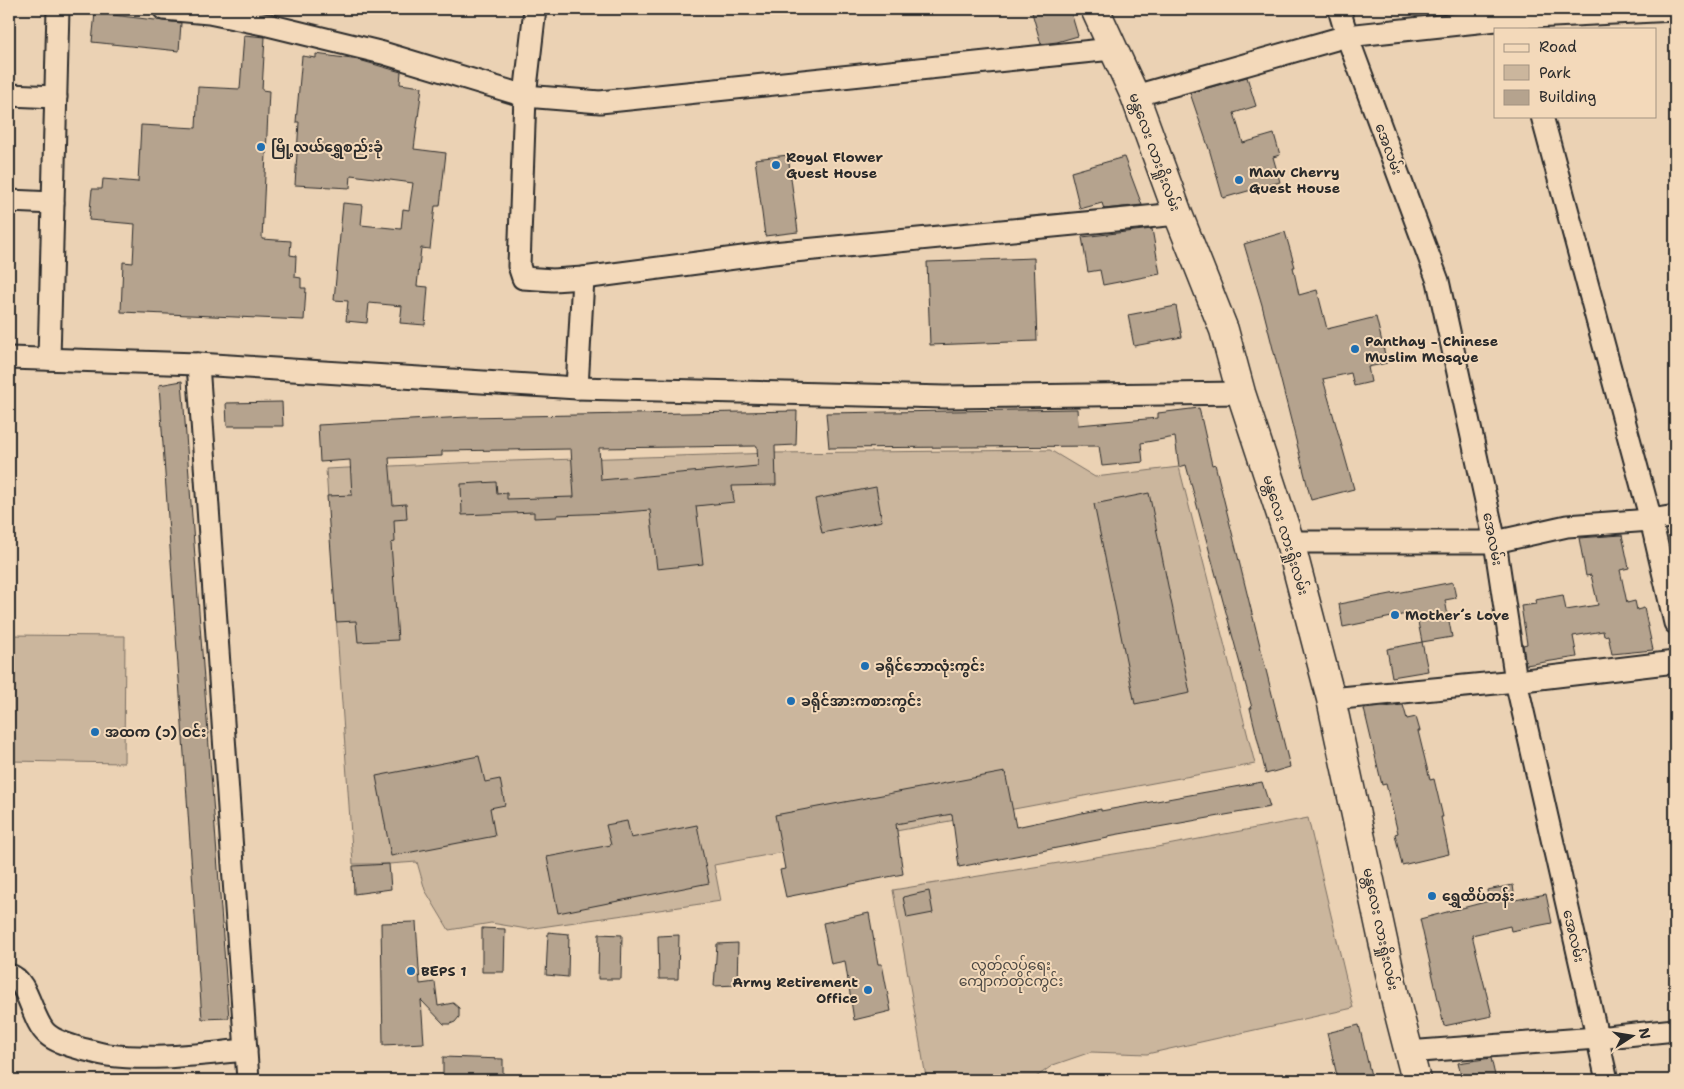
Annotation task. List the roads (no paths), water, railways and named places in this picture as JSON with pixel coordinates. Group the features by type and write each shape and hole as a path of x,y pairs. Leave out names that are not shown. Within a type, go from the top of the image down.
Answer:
{"highway":[{"name":"မန္တလေး လားရှိုးလမ်း","path":"1095,9 1135,96 1178,214 1224,330 1241,393 1290,542 1331,699 1408,1052 1416,1080"}],"street":[{"path":"49,359 58,9"},
{"path":"164,9 209,14 271,17 526,96 600,102 1112,49"},
{"path":"535,9 526,96 520,266 524,278 554,280 583,278 773,253 1178,214"},
{"name":"အေလမ်း","path":"1339,9 1347,36 1438,281 1495,542 1516,682 1607,1080"},
{"path":"1135,96 1347,36 1515,19 1675,10"},
{"path":"9,95 56,98"},
{"path":"1543,118 1651,520 1675,623"},
{"path":"9,201 53,203"},
{"path":"577,388 583,278"},
{"path":"9,358 198,364 577,388 945,397 1241,393"},
{"path":"198,364 248,1080"},
{"path":"1290,542 1495,542 1567,526 1651,520 1675,516"},
{"path":"1331,699 1516,682 1675,662"},
{"path":"9,975 13,976 24,986 30,1006 47,1034 69,1045 108,1055 157,1057 246,1050"},
{"path":"1408,1052 1597,1038 1675,1030"}],"place":[{"name":"မြို့လယ်ရွှေစည်းခုံ","path":"261,147"},
{"name":"Royal Flower Guest House","path":"776,165"},
{"name":"Maw Cherry Guest House","path":"1239,180"},
{"name":"Panthay - Chinese Muslim Mosque","path":"1355,349"},
{"name":"Mother´s Love","path":"1395,615"},
{"name":"ခရိုင်ဘောလုံးကွင်း","path":"865,666"},
{"name":"ခရိုင်အားကစားကွင်း","path":"791,701"},
{"name":"အထက (၁) ဝင်း","path":"95,732"},
{"name":"ရွှေထိပ်တန်း","path":"1432,896"},
{"name":"BEPS 1","path":"411,971"},
{"name":"Army Retirement Office","path":"868,990"}],"park label":[{"name":"လွတ်လပ်ရေး ကျောက်တိုင်ကွင်း","path":"1011,974"}]}
